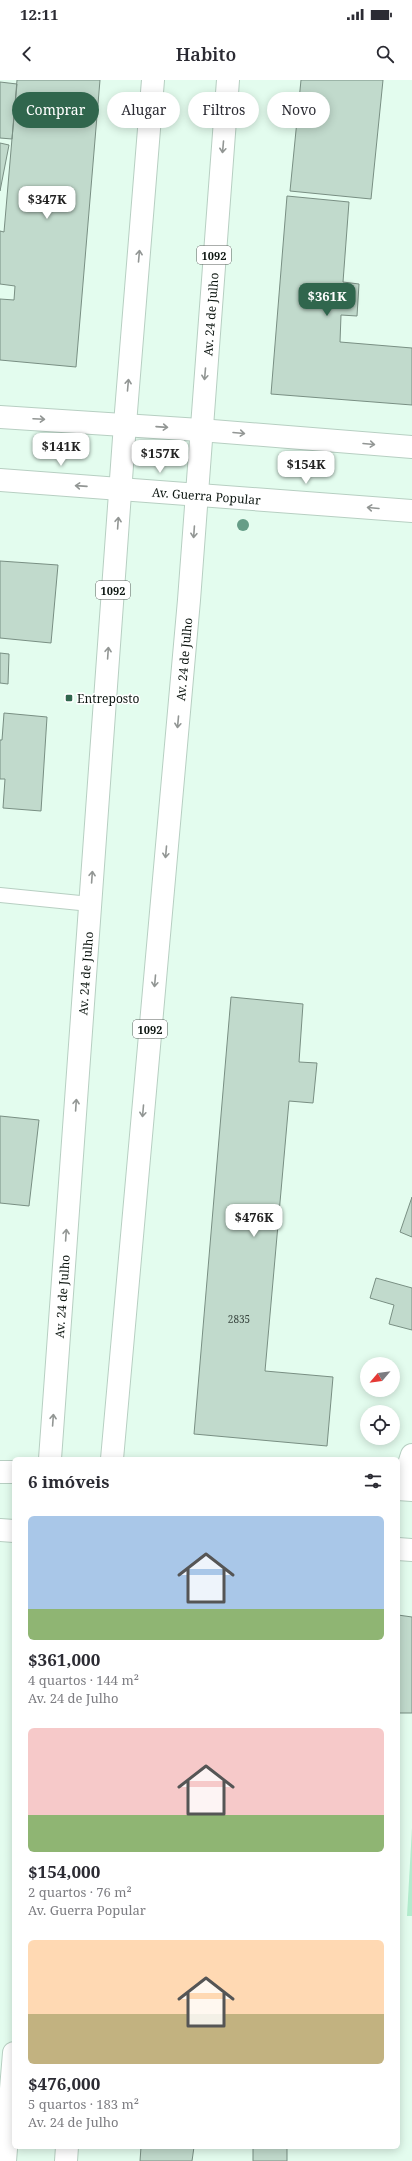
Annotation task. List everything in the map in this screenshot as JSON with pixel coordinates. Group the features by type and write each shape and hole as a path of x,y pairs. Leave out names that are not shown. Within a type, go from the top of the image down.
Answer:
{"main road":[{"path":"124,424 153,80"},
{"name":"Av. 24 de Julho","path":"112,1457 189,600 200,430 228,80"},
{"path":"0,417 124,424 412,447"},
{"name":"Av. 24 de Julho","path":"50,1457 124,424"},
{"name":"Av. Guerra Popular","path":"0,480 412,511"},
{"path":"404,1490 412,1455"},
{"path":"0,1472 12,1472"},
{"path":"0,1530 12,1531"},
{"path":"400,1549 412,1550"},
{"path":"5,2161 12,2077"},
{"path":"66,2161 67,2149"}],"lane":[{"path":"0,895 90,904"}],"green space":[{"path":"412,1828 412,1916 407,1916"}],"building":[{"path":"17,80 100,80 99,92 16,92"},
{"path":"301,80 383,80 371,199 290,191 296,128 330,128 330,92 300,92"},
{"path":"0,82 17,84 16,92 12,92 12,139 0,138"},
{"path":"13,128 96,128 76,367 0,360 0,299 14,300 15,286 0,284 0,231 4,232"},
{"path":"0,143 9,145 0,191"},
{"path":"287,196 349,202 343,282 359,284 357,316 341,315 340,342 412,348 412,405 271,394"},
{"path":"0,561 58,565 51,643 0,638"},
{"path":"0,653 9,654 8,684 0,683"},
{"path":"4,713 47,717 41,811 3,808 5,779 0,779 0,740 2,740"},
{"path":"231,997 303,1004 299,1062 317,1063 313,1103 289,1101 265,1371 333,1377 327,1446 194,1434"},
{"path":"0,1116 39,1120 29,1206 0,1203"},
{"path":"412,1197 412,1237 400,1232"},
{"path":"376,1278 412,1288 412,1330 389,1324 394,1305 370,1298"},
{"path":"400,1615 412,1617 412,1713 400,1713"},
{"path":"141,2149 194,2149 192,2161 140,2161"},
{"path":"253,2149 287,2149 287,2161 253,2161"}],"place":[{"name":"Entreposto","path":"69,698"}]}
